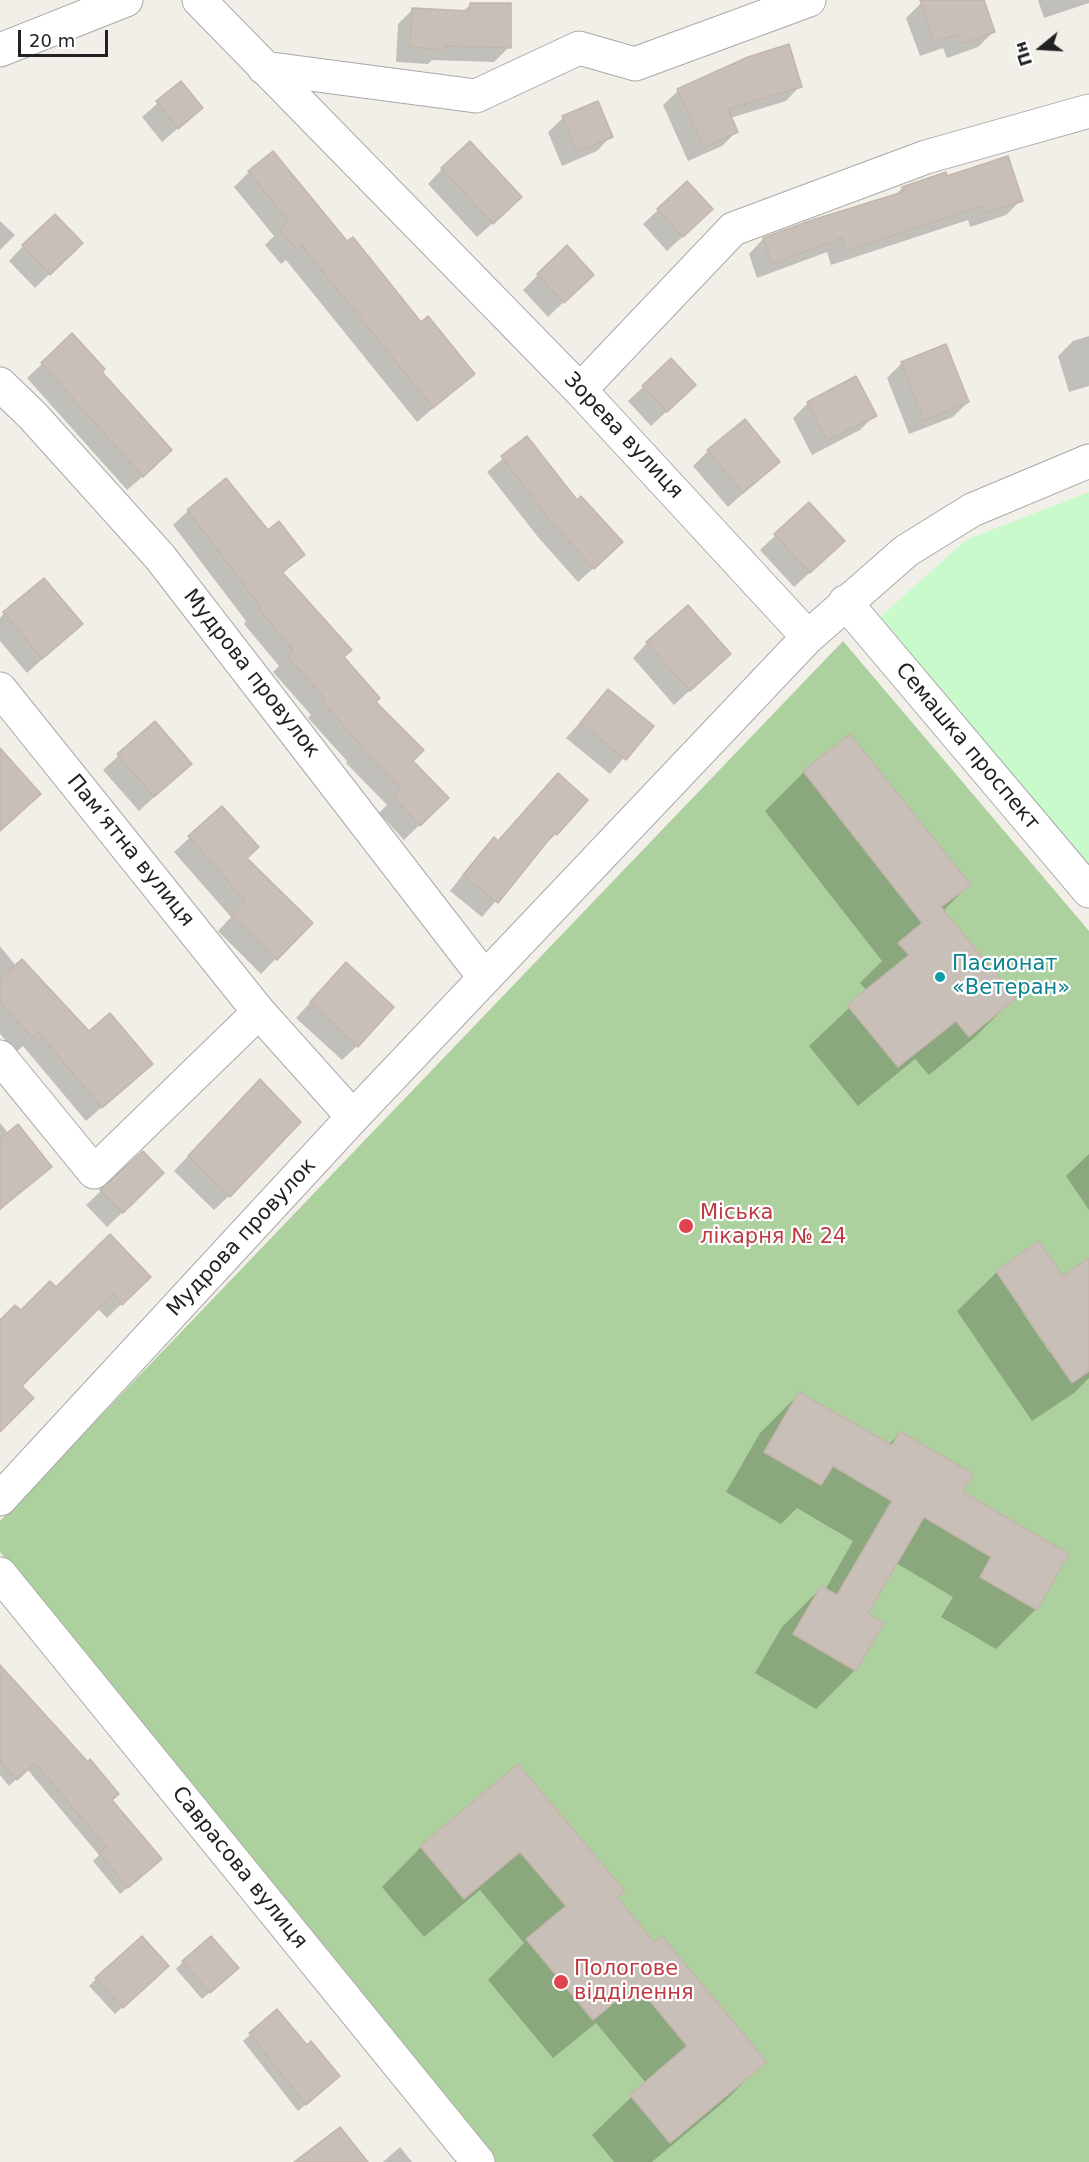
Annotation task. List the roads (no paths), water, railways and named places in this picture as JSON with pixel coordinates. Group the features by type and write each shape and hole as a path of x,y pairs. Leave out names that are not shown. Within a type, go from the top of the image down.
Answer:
{"street":[{"path":"0,50 126,0"},
{"name":"Зорева вулиця","path":"199,0 580,390 808,637"},
{"path":"264,68 476,96 579,48 635,64 809,0"},
{"path":"580,390 733,229 926,157 1089,111"},
{"name":"Мудрова провулок","path":"0,384 33,416 160,557 485,978"},
{"path":"808,637 845,602 906,551 972,510 1089,461"},
{"name":"Семашка проспект","path":"845,602 1089,891"},
{"name":"Мудрова провулок","path":"0,1499 353,1117 808,637"},
{"name":"Пам’ятна вулиця","path":"0,689 260,1012 353,1117"},
{"path":"0,1057 94,1172 260,1012"},
{"name":"Саврасова вулиця","path":"0,1574 478,2162"}],"place":[{"name":"Пасионат «Ветеран»","path":"940,977"},
{"name":"Міська лікарня № 24","path":"686,1226"},
{"name":"Пологове відділення","path":"561,1982"}]}
